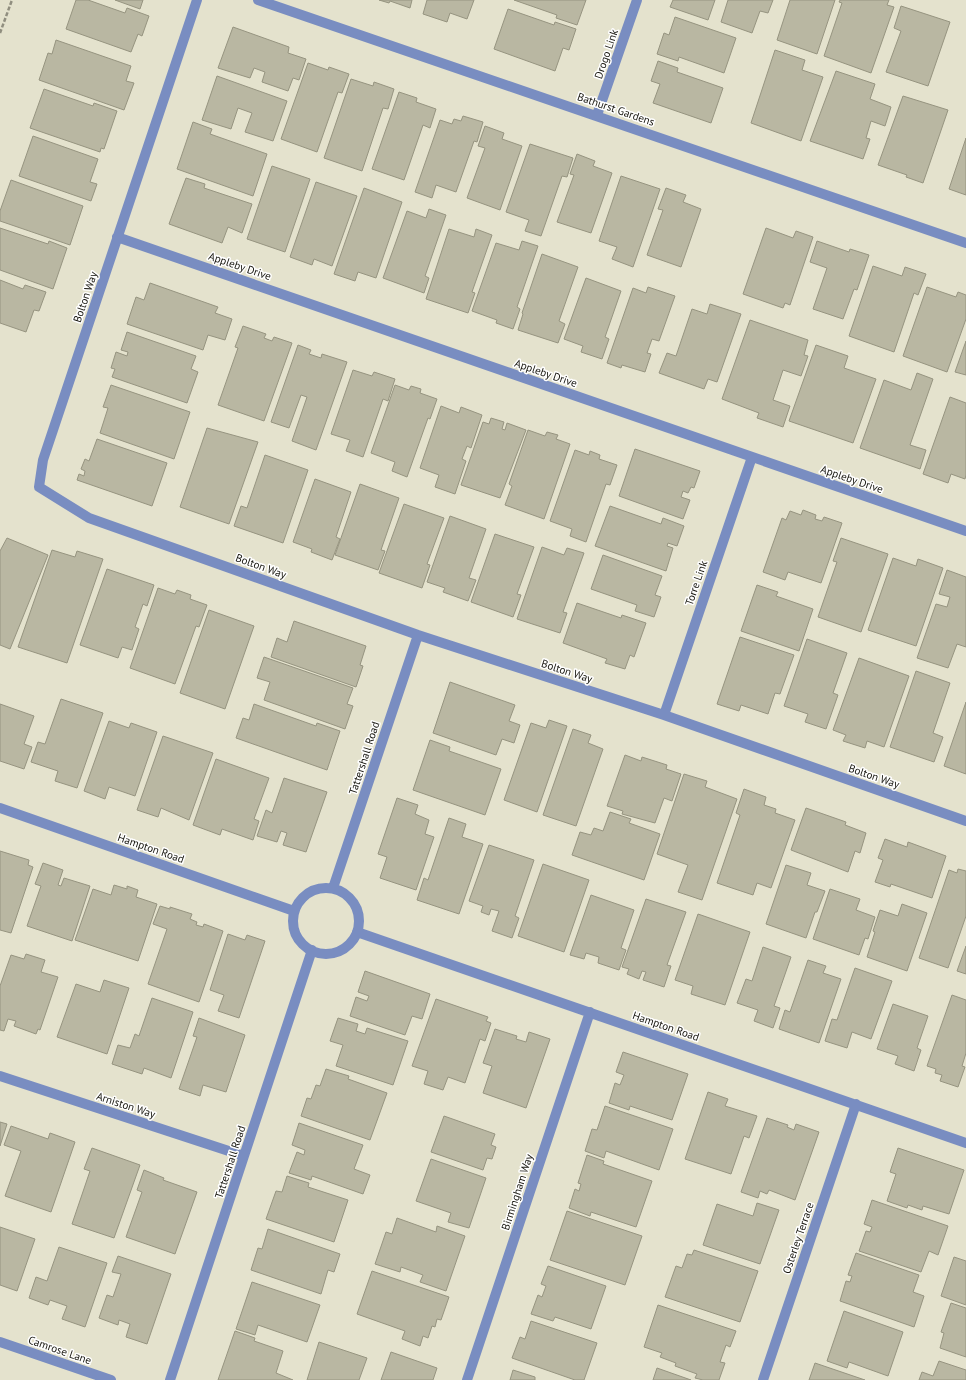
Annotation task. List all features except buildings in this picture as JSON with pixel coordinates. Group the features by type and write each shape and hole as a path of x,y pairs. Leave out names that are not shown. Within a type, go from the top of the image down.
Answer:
{"street":[{"name":"Bolton Way","path":"197,0 43,460 39,487 89,518 418,635 664,716 966,821"},
{"name":"Bathurst Gardens","path":"258,0 597,115 966,243"},
{"name":"Drogo Link","path":"597,115 637,0"},
{"name":"Appleby Drive","path":"118,237 966,531"},
{"name":"Torre Link","path":"664,716 752,457"},
{"name":"Tattershall Road","path":"333,888 418,635"},
{"name":"Hampton Road","path":"0,808 294,911"},
{"path":"322,888 333,888 352,900 356,908 359,921 357,932 352,941 344,948 333,953 323,953 312,950 302,943 296,934 293,922 294,911 300,900 309,892 322,888"},
{"name":"Hampton Road","path":"357,932 966,1143"},
{"name":"Tattershall Road","path":"170,1380 312,950"},
{"name":"Birmingham Way","path":"467,1380 590,1012"},
{"name":"Arniston Way","path":"0,1076 244,1156"},
{"name":"Osterley Terrace","path":"763,1380 856,1104"},
{"name":"Camrose Lane","path":"0,1342 111,1380"}],"path":[{"path":"0,33 12,0"}]}
